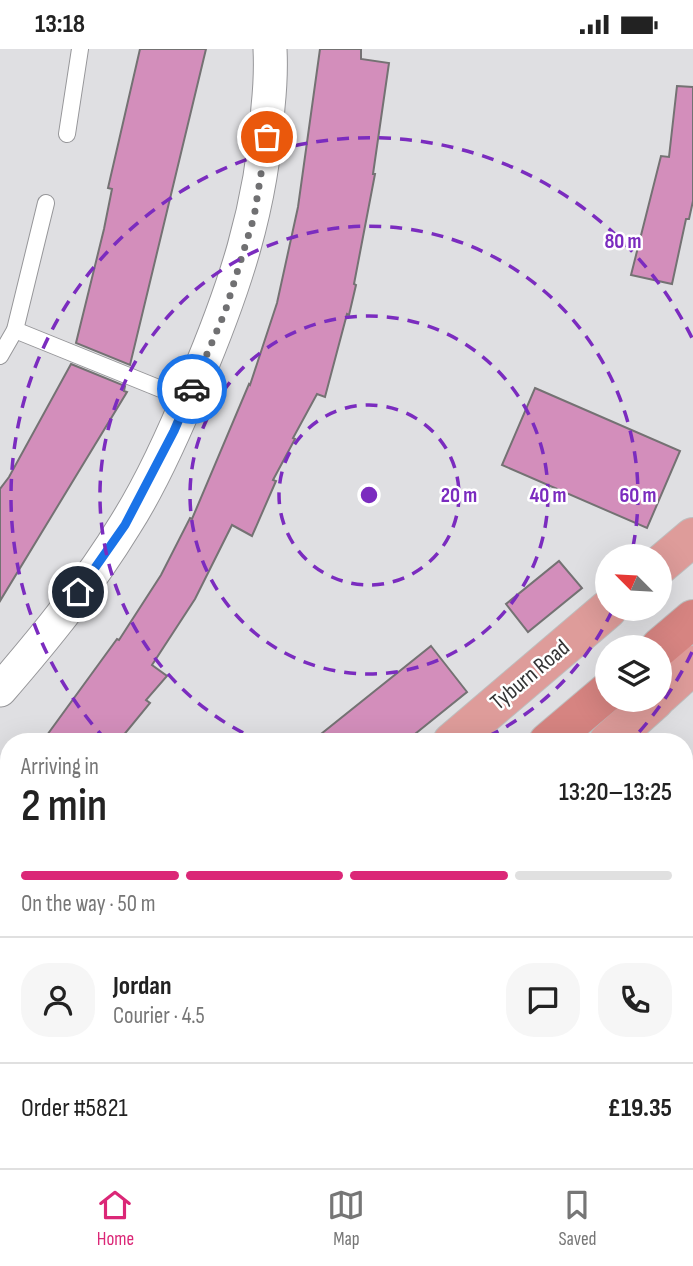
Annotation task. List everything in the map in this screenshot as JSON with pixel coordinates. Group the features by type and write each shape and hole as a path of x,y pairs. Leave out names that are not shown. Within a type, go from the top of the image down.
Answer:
{"highway":[{"path":"672,555 693,537"},
{"path":"672,637 693,619"},
{"name":"Tyburn Road","path":"463,733 595,620"},
{"path":"672,684 693,665"},
{"path":"559,733 595,702"},
{"path":"618,733 641,712"}],"street":[{"path":"0,690 47,637 125,525 188,400 225,312 254,217 267,137 270,49"}],"lane":[{"path":"67,134 80,49"},
{"path":"0,356 15,330 46,203"},
{"path":"15,330 188,400"}],"building":[{"path":"140,49 206,49 130,365 76,343 104,229 112,189 108,188"},
{"path":"320,49 361,49 361,59 389,63 375,174 354,284 356,285 325,397 317,394 293,438 295,439 273,480 276,481 252,536 232,525 195,599 152,665 167,676 146,700 150,703 125,733 49,733 117,639 119,640 161,575 190,518 192,519 250,385 277,303 298,207"},
{"path":"677,86 693,87 693,201 689,219 686,219 672,284 631,275 661,156 669,157"},
{"path":"71,364 125,386 124,391 127,392 0,601 0,489"},
{"path":"535,388 680,451 647,528 502,465"},
{"path":"559,561 582,588 528,632 506,604"},
{"path":"431,646 467,692 416,733 322,733"}],"way so far":[{"path":"192,389 225,312 254,217 267,137"}],"route":[{"path":"78,592 125,525 174,431 192,389"}]}
